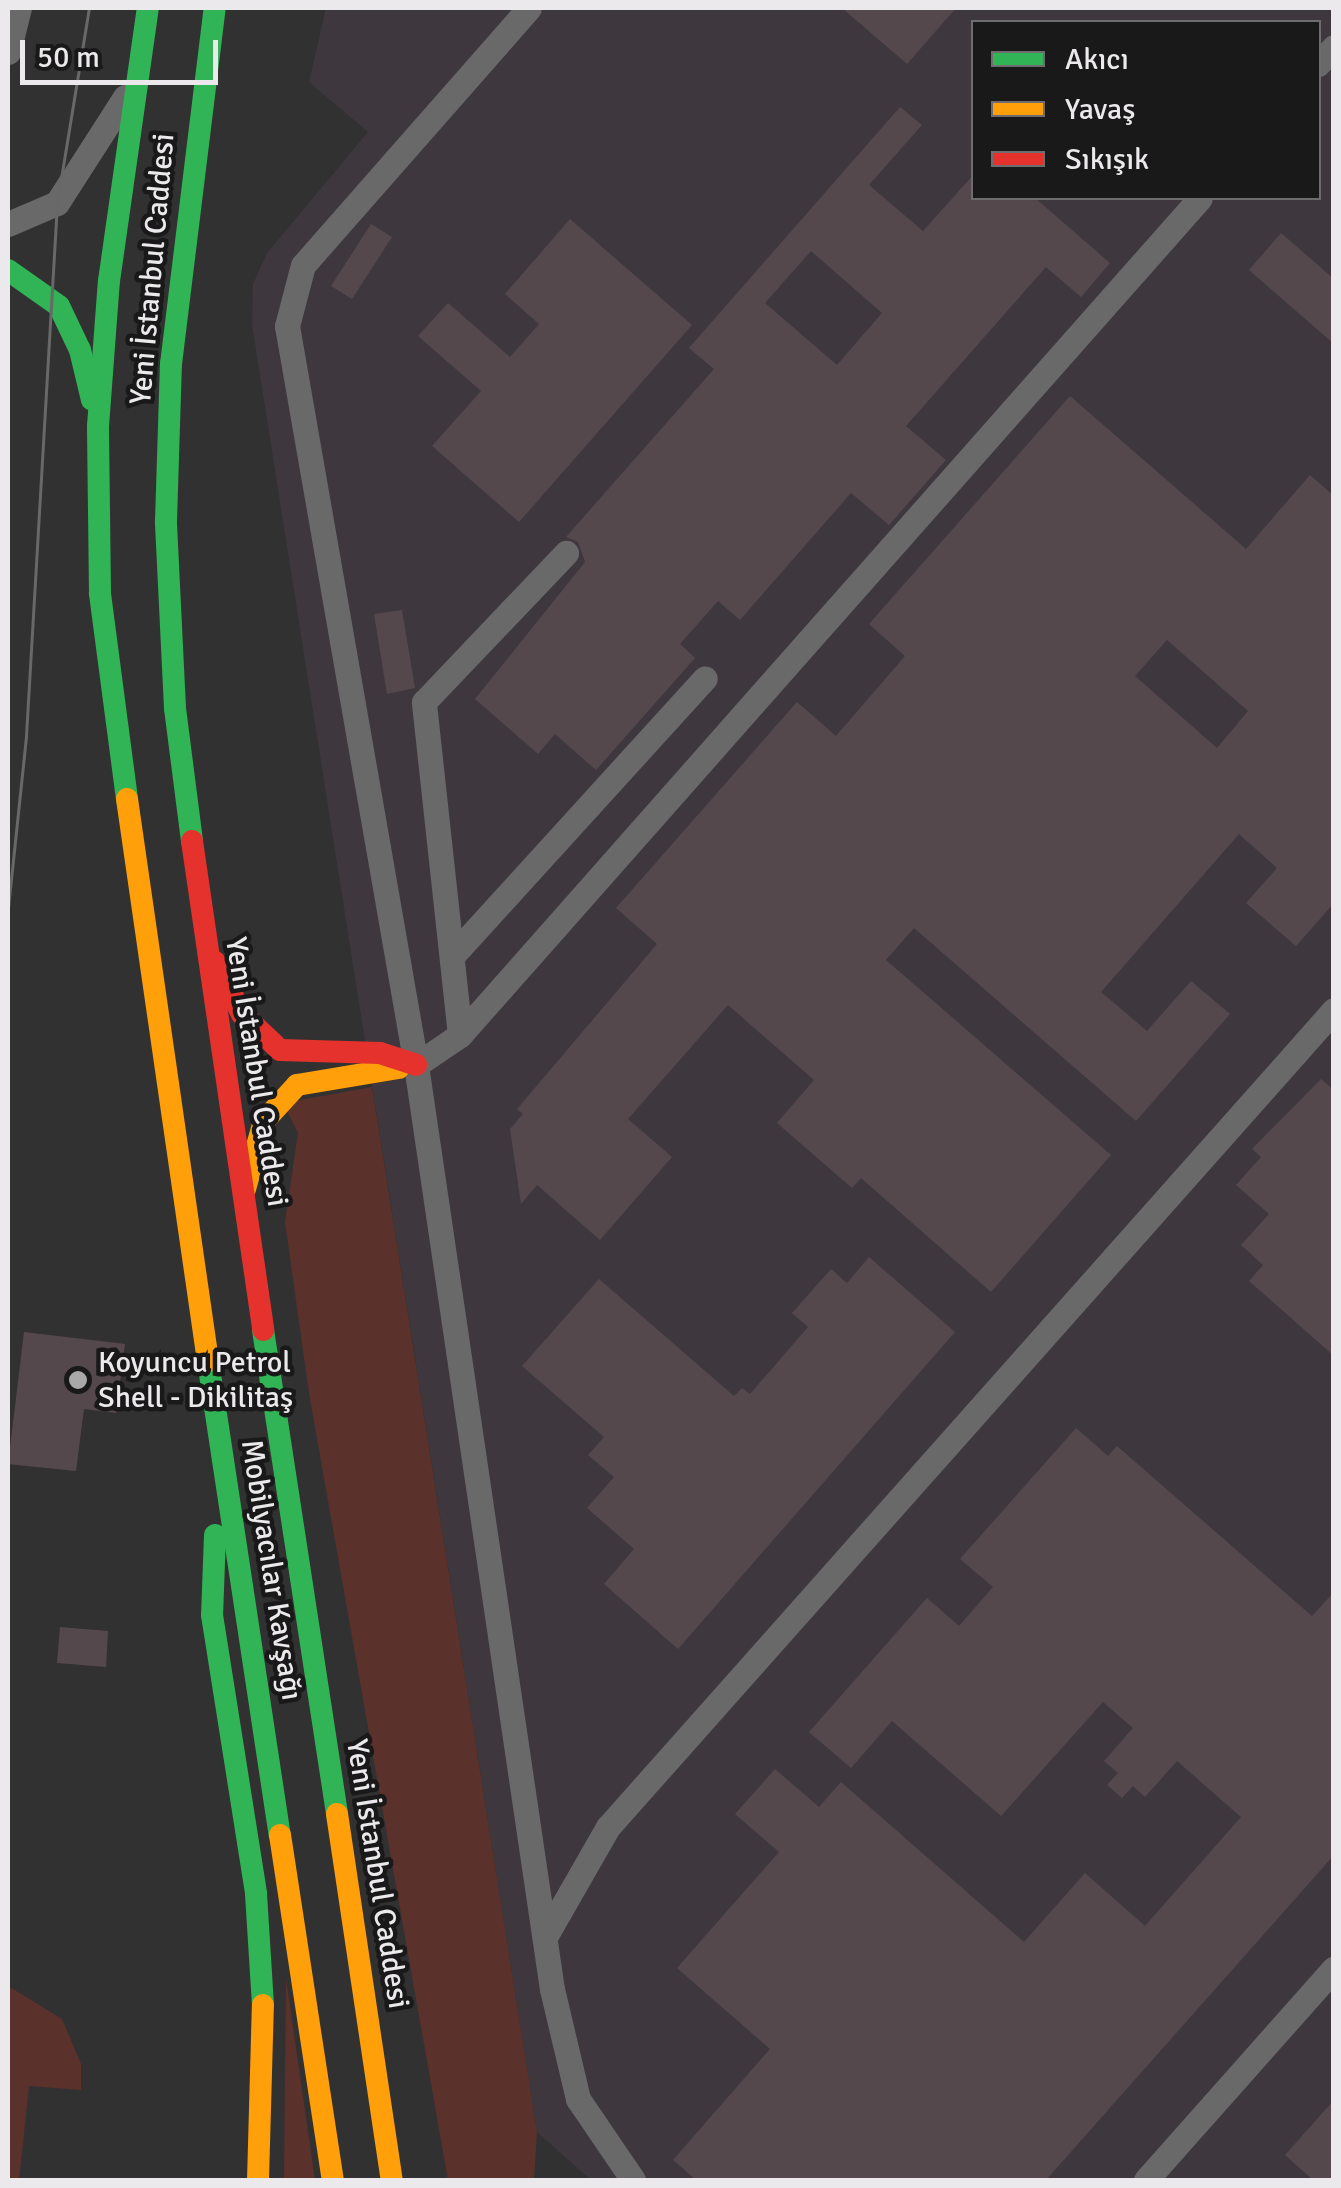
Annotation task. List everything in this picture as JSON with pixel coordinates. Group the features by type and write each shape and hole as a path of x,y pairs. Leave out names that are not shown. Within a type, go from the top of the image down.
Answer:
{"main road":[{"name":"Yeni İstanbul Caddesi","path":"148,8 134,80 98,426 100,593 218,1424"},
{"name":"Yeni İstanbul Caddesi","path":"214,8 176,292 166,521 175,708 204,940 387,2142"},
{"path":"8,270 49,295 71,326 98,426"},
{"path":"204,940 242,1014 280,1050 380,1053 416,1066"},
{"path":"245,1190 264,1121 297,1086 416,1066"},
{"name":"Mobilyacılar Kavşağı","path":"218,1424 212,1615 256,1894 263,2004 258,2180"},
{"name":"Mobilyacılar Kavşağı","path":"218,1424 333,2180"},
{"path":"387,2142 392,2180"},
{"path":"387,2142 400,2180"}],"street":[{"path":"8,52 19,8"},
{"path":"529,8 303,264 287,326 416,1066 544,1937 578,2099 633,2180"},
{"path":"8,224 57,203 134,80"},
{"path":"416,1066 460,1035 1198,200"},
{"path":"460,1035 424,702 566,553"},
{"path":"453,955 705,678"},
{"path":"544,1937 608,1827 1334,1010"},
{"path":"1146,2180 1334,1968"}],"shaded area":[{"path":"326,8 1333,8 1333,2180 591,2180 537,2132 252,324 253,284 267,253 368,132 309,82"},
{"path":"372,1087 537,2132 534,2180 448,2180 309,1393 285,1222 298,1133 283,1103"},
{"path":"286,1978 315,2180 284,2180"},
{"path":"8,1986 62,2019 81,2064 81,2090 29,2086 19,2180 8,2180"}],"building":[{"path":"842,8 956,8 907,64"},
{"path":"900,107 922,125 869,185 923,231 971,177 971,200 1037,200 1110,263 1081,297 1046,267 906,426 946,460 889,525 851,493 740,620 718,601 680,644 695,658 596,770 555,734 538,754 475,699 585,562 578,542 566,537 714,369 689,348","holes":["811,251 882,313 837,365 765,303"]},
{"path":"570,219 692,325 519,522 432,446 481,391 418,336 448,303 510,357 539,324 505,294"},
{"path":"371,224 392,237 352,299 331,286"},
{"path":"1281,233 1334,279 1334,344 1249,270"},
{"path":"1070,396 1246,549 1310,475 1334,496 1334,903 1296,946 1246,903 1277,868 1239,834 1101,992 1147,1031 1191,981 1230,1014 1136,1121 914,928 886,960 1111,1155 991,1292 861,1178 852,1188 777,1123 814,1080 728,1005 628,1119 672,1157 600,1240 537,1185 521,1204 510,1129 523,1114 517,1109 657,944 616,908 797,702 836,736 905,656 869,624","holes":["1167,640 1248,711 1217,748 1135,676"]},
{"path":"402,610 415,688 387,694 374,614"},
{"path":"1321,1079 1334,1090 1334,1356 1249,1281 1263,1265 1241,1245 1269,1214 1236,1185 1261,1157 1252,1149"},
{"path":"869,1257 955,1332 678,1649 604,1584 634,1549 587,1508 614,1477 588,1455 604,1437 522,1366 599,1279 734,1396 742,1388 750,1394 808,1327 792,1313 831,1269 847,1283"},
{"path":"24,1332 125,1344 116,1413 84,1409 76,1471 8,1464"},
{"path":"1076,1428 1108,1456 1117,1446 1312,1616 1334,1592 1334,1855 1046,2180 696,2180 673,2160 770,2049 677,1968 779,1852 735,1814 775,1769 819,1807 841,1782 1024,1942 1085,1873 1145,1926 1241,1817 1177,1761 1145,1797 1133,1786 1122,1798 1107,1785 1118,1773 1104,1761 1133,1728 1103,1702 1001,1816 892,1721 851,1768 809,1732 927,1598 959,1626 993,1587 960,1559"},
{"path":"60,1627 108,1631 106,1667 57,1663"},
{"path":"1334,2100 1334,2180 1313,2180 1285,2155"}],"tram line":[{"path":"8,908 26,736 57,203 89,8"}],"traffic: fast":[{"path":"127,799 100,593 98,426 109,281 148,8"},
{"path":"192,841 175,708 166,521 171,364 215,8"},
{"path":"8,270 59,306 80,350 92,400"},
{"path":"263,1330 337,1814"},
{"path":"208,1361 280,1835"},
{"path":"215,1535 212,1615 256,1894 263,2005"}],"traffic: slow":[{"path":"127,799 208,1361"},
{"path":"245,1189 264,1121 297,1085 399,1068"},
{"path":"337,1814 392,2180"},
{"path":"280,1835 333,2180"},
{"path":"258,2180 263,2005"}],"traffic: jam":[{"path":"192,841 263,1330"},
{"path":"215,962 242,1014 280,1050 380,1053 416,1065"}],"place":[{"name":"Koyuncu Petrol Shell - Dikilitaş","path":"78,1380"}]}
